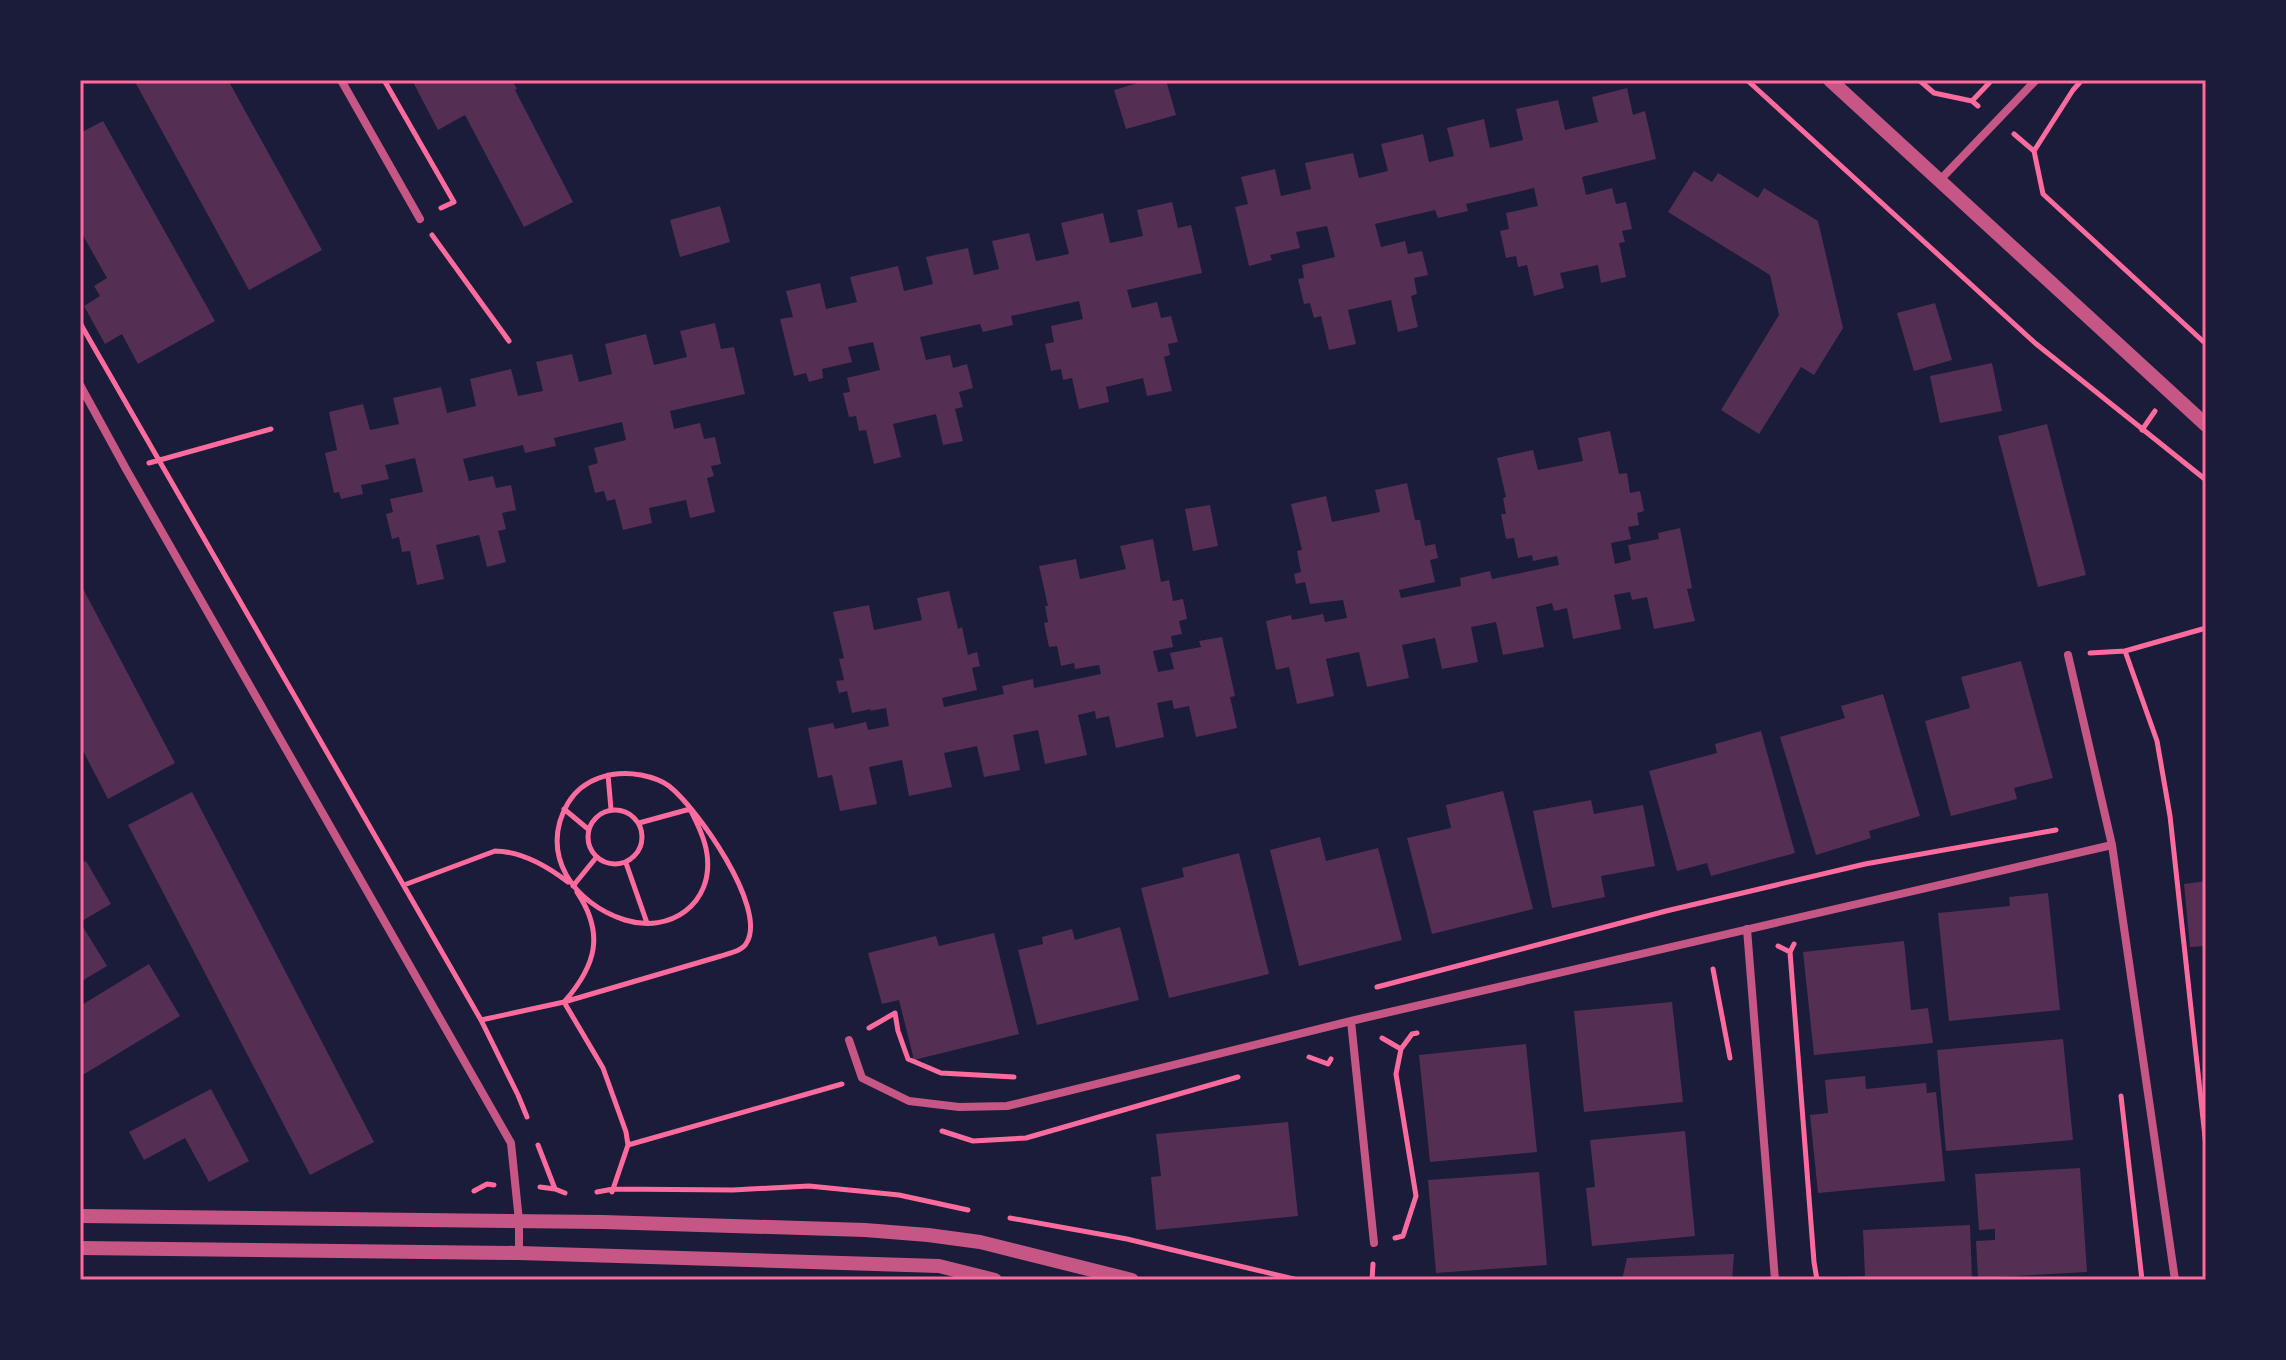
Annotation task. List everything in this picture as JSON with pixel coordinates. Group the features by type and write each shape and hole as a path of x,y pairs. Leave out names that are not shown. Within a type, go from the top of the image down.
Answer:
{"street":[{"path":"341,80 420,219"},
{"path":"1830,80 2206,425"},
{"path":"1939,181 2036,80"},
{"path":"80,385 511,1143 519,1253"},
{"path":"2068,655 2112,845 2175,1280"},
{"path":"849,1040 862,1078 909,1101 959,1107 1007,1106 1351,1021 2112,845"},
{"path":"1747,929 1775,1280"},
{"path":"1351,1021 1374,1243"},
{"path":"80,1216 603,1222 865,1230 980,1242 1125,1279"},
{"path":"80,1248 519,1253 939,1266 995,1280"}],"path":[{"path":"384,80 454,202 420,219 509,341"},
{"path":"1747,80 2035,343 2206,480"},
{"path":"1919,80 1934,93 1972,101 2034,151 2043,194 2206,344"},
{"path":"1972,101 1992,80"},
{"path":"2034,151 2082,80"},
{"path":"80,323 481,1020 529,1122"},
{"path":"126,469 271,429"},
{"path":"2068,655 2125,651 2206,628"},
{"path":"2125,651 2157,741 2170,816 2206,1146"},
{"path":"481,1020 564,1002 736,951 749,940 749,915 738,879 690,809 669,786 652,777 629,773 592,780 575,791 564,809 556,836 559,864 587,907 595,931 587,971 564,1002"},
{"path":"608,775 611,809"},
{"path":"564,809 588,829"},
{"path":"611,809 627,812 639,823 643,838 638,854 626,863 610,865 595,859 587,844 588,829 597,816 611,809"},
{"path":"404,885 495,851 509,851 532,860 606,911 625,920 647,923 665,921 683,915 691,907 701,893 705,878 707,856 690,809"},
{"path":"639,823 690,809"},
{"path":"1374,988 1666,911 1865,864 2062,829"},
{"path":"573,886 595,859"},
{"path":"626,863 647,923"},
{"path":"1790,952 1817,1280"},
{"path":"564,1002 603,1068 626,1132 628,1145 603,1222"},
{"path":"849,1040 895,1013 908,1059 941,1073 1016,1077"},
{"path":"1374,1243 1403,1236 1416,1196 1396,1074 1401,1049"},
{"path":"628,1145 862,1078"},
{"path":"534,1135 555,1189"},
{"path":"1372,1280 1373,1267"}],"building":[{"path":"134,80 228,80 322,250 249,290"},
{"path":"412,80 512,80 573,202 524,227 465,115 438,130"},
{"path":"1148,80 1166,80 1176,115 1126,129 1114,90"},
{"path":"1627,88 1633,115 1645,111 1656,159 1582,177 1586,195 1612,188 1616,204 1626,202 1632,229 1622,231 1625,242 1619,243 1626,277 1601,283 1598,265 1560,273 1564,288 1534,296 1527,265 1518,267 1516,256 1506,258 1500,231 1509,229 1506,213 1538,206 1534,188 1466,204 1468,211 1438,218 1435,210 1375,224 1381,247 1405,241 1408,254 1422,251 1428,275 1414,278 1417,294 1411,296 1418,327 1398,332 1391,300 1348,310 1356,344 1329,350 1321,316 1314,318 1310,303 1304,304 1298,279 1304,278 1302,265 1335,257 1327,226 1296,232 1300,248 1270,255 1272,260 1249,266 1235,207 1248,204 1241,177 1275,169 1281,196 1311,189 1305,163 1353,153 1359,178 1388,171 1381,144 1423,134 1429,162 1454,156 1447,128 1484,119 1490,148 1523,140 1516,109 1558,100 1565,130 1598,122 1592,97"},
{"path":"103,121 215,321 138,364 122,334 105,344 84,306 100,296 94,286 107,278 80,230 80,133"},
{"path":"1694,171 1712,182 1718,173 1758,198 1764,188 1818,221 1843,328 1814,375 1801,367 1759,434 1721,410 1779,315 1770,275 1668,212"},
{"path":"1172,202 1178,228 1191,225 1202,273 1127,290 1132,308 1157,302 1161,318 1171,316 1178,342 1168,344 1170,355 1164,357 1172,391 1147,396 1143,378 1106,387 1109,402 1079,409 1072,378 1063,380 1061,369 1051,371 1045,344 1054,342 1051,326 1083,319 1079,301 1011,316 1013,325 983,332 980,324 920,337 926,360 950,355 953,368 967,364 973,388 959,392 963,407 955,409 963,441 943,445 936,414 893,424 901,457 874,464 866,430 859,431 856,416 849,417 843,393 850,392 847,378 880,370 873,342 848,347 852,362 822,369 823,378 809,382 806,373 794,376 780,319 793,317 786,291 820,283 826,309 857,302 850,277 898,266 904,291 933,284 926,257 968,248 974,275 999,269 992,241 1029,233 1036,261 1069,254 1061,223 1103,213 1110,243 1143,236 1137,210"},
{"path":"720,206 730,242 680,257 670,220"},
{"path":"1935,303 1952,360 1914,371 1897,313"},
{"path":"715,323 721,349 734,347 745,394 670,411 674,429 700,423 704,439 715,437 721,464 711,466 714,476 707,478 715,512 690,518 686,500 649,508 652,523 623,530 615,499 607,501 604,491 595,493 588,466 598,463 594,448 626,440 622,422 554,438 556,446 525,453 523,445 463,459 469,481 493,476 496,488 511,485 516,510 502,513 506,529 498,531 506,562 487,567 479,535 436,545 444,579 417,585 410,551 402,552 399,537 392,539 386,514 393,512 390,499 423,492 415,458 385,465 389,479 361,485 363,494 341,499 339,492 334,493 325,453 337,450 329,412 363,404 370,430 399,424 393,398 441,387 447,413 476,406 470,379 511,369 518,396 543,391 536,362 572,354 579,382 612,374 605,344 646,334 654,365 687,357 680,331"},
{"path":"1992,363 2002,411 1940,423 1930,376"},
{"path":"2047,424 2086,575 2038,587 1998,436"},
{"path":"1610,431 1619,474 1627,473 1630,493 1640,491 1644,511 1637,513 1639,525 1628,527 1631,539 1611,543 1615,564 1631,560 1628,545 1659,539 1658,533 1680,528 1692,588 1687,589 1695,621 1654,629 1647,597 1632,600 1630,592 1614,595 1621,629 1573,639 1567,608 1554,611 1552,603 1536,607 1544,647 1503,655 1496,622 1471,627 1478,662 1442,669 1435,638 1402,645 1409,678 1367,687 1359,652 1326,659 1334,696 1297,704 1289,667 1276,670 1266,621 1291,615 1292,620 1323,614 1325,622 1347,618 1343,600 1310,604 1305,582 1296,584 1294,574 1301,572 1297,551 1302,550 1291,504 1326,496 1332,522 1380,512 1375,490 1407,483 1415,520 1420,520 1425,546 1435,544 1438,558 1430,560 1435,582 1399,590 1401,598 1461,586 1460,578 1490,571 1492,579 1559,565 1557,556 1533,561 1532,555 1518,558 1514,538 1506,539 1501,514 1506,514 1503,498 1506,497 1497,458 1533,450 1538,470 1583,461 1578,438"},
{"path":"1210,505 1218,546 1193,551 1185,509"},
{"path":"1153,539 1161,582 1169,580 1173,601 1183,599 1187,619 1179,621 1182,634 1171,636 1173,647 1153,651 1158,672 1174,669 1170,653 1201,647 1199,641 1222,637 1235,696 1230,697 1237,728 1196,737 1189,706 1174,709 1172,700 1157,703 1164,737 1116,748 1109,716 1096,719 1095,711 1078,715 1087,755 1045,764 1038,730 1013,735 1020,770 984,777 977,746 944,753 952,787 909,796 902,760 869,767 877,804 840,811 832,775 818,778 808,728 833,723 835,729 866,722 868,730 889,726 886,708 852,713 847,691 839,693 836,681 844,680 839,659 844,658 833,612 869,605 874,630 922,620 917,598 949,591 968,655 977,652 980,666 972,668 977,690 942,698 944,707 1004,694 1002,686 1033,679 1034,688 1101,674 1099,665 1075,669 1074,663 1061,666 1057,646 1049,647 1044,623 1048,622 1045,606 1048,606 1039,566 1076,559 1080,579 1126,569 1120,546"},
{"path":"80,583 175,763 108,799 80,745"},
{"path":"2021,661 2053,778 2014,788 2017,799 1951,816 1925,721 1970,708 1961,677"},
{"path":"1883,694 1920,816 1869,831 1871,838 1816,855 1780,737 1845,718 1841,706"},
{"path":"1761,731 1795,853 1711,876 1707,863 1677,871 1649,771 1717,753 1715,744"},
{"path":"1503,791 1533,909 1432,934 1407,838 1451,828 1446,805"},
{"path":"192,792 374,1142 310,1175 128,825"},
{"path":"1591,800 1594,814 1643,805 1655,866 1601,876 1605,897 1552,908 1533,811"},
{"path":"1320,837 1326,861 1378,848 1402,940 1299,966 1270,850"},
{"path":"1239,853 1269,974 1169,998 1141,888 1184,877 1182,868"},
{"path":"86,861 111,904 80,922 80,864"},
{"path":"2206,881 2206,946 2190,947 2184,884"},
{"path":"2048,893 2060,1010 1949,1021 1938,913 2010,906 2009,897"},
{"path":"80,922 107,966 80,982"},
{"path":"1120,927 1139,1000 1037,1025 1018,950 1043,944 1042,937 1072,929 1075,940"},
{"path":"994,933 1019,1034 914,1060 899,1000 882,1004 868,953 936,936 939,946"},
{"path":"1904,941 1911,1010 1928,1008 1933,1043 1814,1055 1803,952"},
{"path":"149,964 180,1016 81,1076 80,1006"},
{"path":"1672,1002 1683,1102 1584,1112 1574,1011"},
{"path":"2063,1039 2073,1140 1946,1151 1937,1050"},
{"path":"1526,1044 1537,1152 1430,1162 1419,1055"},
{"path":"1865,1076 1866,1089 1926,1083 1927,1093 1936,1092 1945,1181 1818,1193 1810,1115 1828,1113 1825,1080"},
{"path":"211,1089 249,1161 209,1182 185,1138 144,1160 129,1132"},
{"path":"1288,1122 1298,1216 1156,1230 1151,1177 1161,1176 1156,1134"},
{"path":"1685,1131 1695,1236 1592,1246 1586,1188 1595,1187 1590,1140"},
{"path":"2080,1168 2087,1272 1978,1278 1976,1241 1995,1240 1995,1229 1979,1230 1975,1174"},
{"path":"1539,1172 1547,1265 1436,1273 1428,1180"},
{"path":"1970,1225 1972,1280 1842,1280 1842,1277 1865,1276 1863,1230"},
{"path":"1734,1254 1732,1280 1622,1280 1627,1258"}]}
